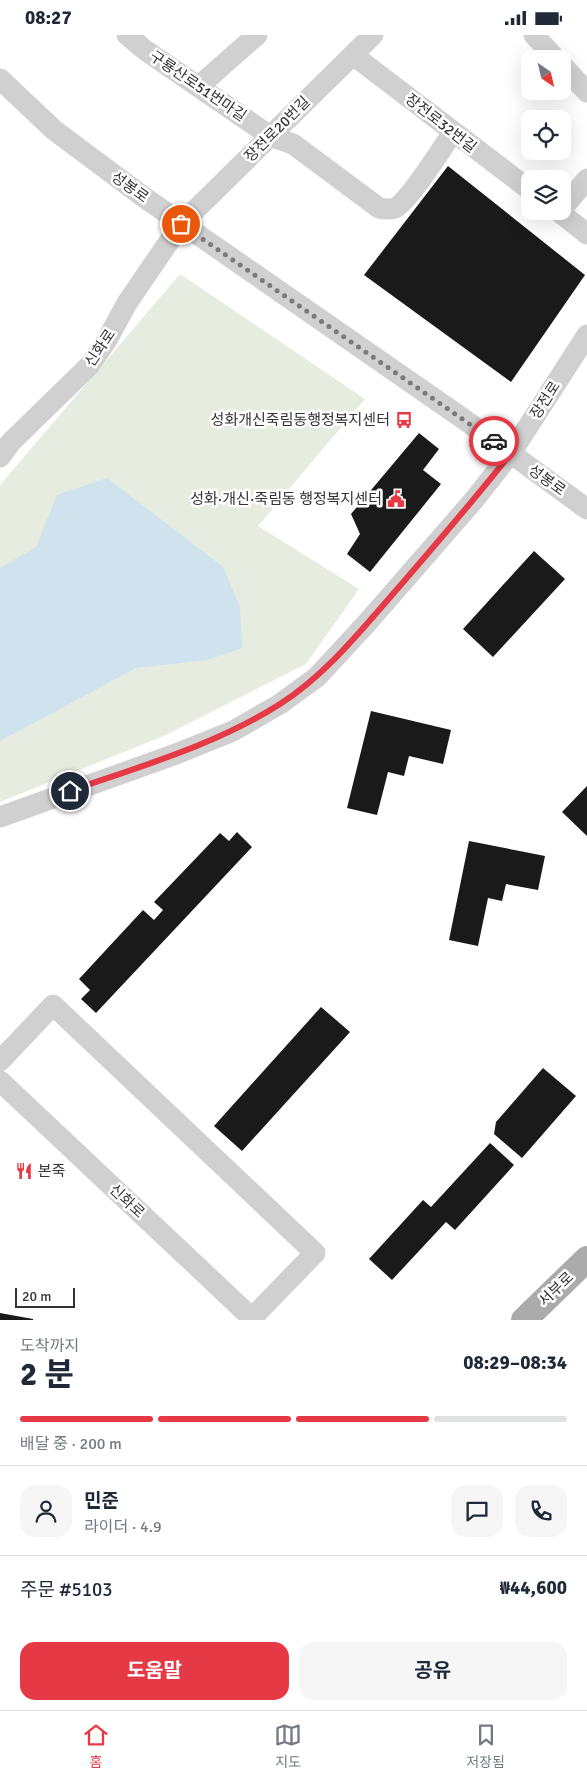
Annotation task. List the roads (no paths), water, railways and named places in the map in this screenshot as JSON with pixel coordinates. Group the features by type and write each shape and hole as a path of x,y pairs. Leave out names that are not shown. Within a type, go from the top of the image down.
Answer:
{"main road":[{"name":"서부로","path":"524,1320 587,1259"}],"street":[{"name":"구룡산로51번마길","path":"127,35 145,50 270,136 293,144 379,208 388,210 397,207 410,193 453,132"},
{"path":"199,86 256,35"},
{"name":"장전로20번길","path":"181,224 373,35"},
{"path":"534,35 548,50"},
{"name":"장전로32번길","path":"353,55 521,184"},
{"path":"571,75 587,92"},
{"name":"성봉로","path":"0,79 54,131 181,224 511,453 587,509"},
{"path":"571,198 587,179"},
{"path":"571,220 587,233"},
{"name":"신화로","path":"0,457 12,442 89,366 107,340 127,303 181,224"},
{"name":"장전로","path":"0,817 176,754 233,731 280,704 317,677 474,500 511,453 587,335"},
{"path":"0,1061 53,1005 315,1253 253,1319"},
{"name":"신화로","path":"0,1081 253,1319"}],"water":[{"path":"107,478 223,567 240,607 242,648 207,660 136,668 0,741 0,568 36,547 57,495"}],"place":[{"name":"성화개신죽림동행정복지센터","path":"404,420"},
{"name":"성화·개신·죽림동 행정복지센터","path":"396,499"},
{"name":"본죽","path":"24,1171"}]}
